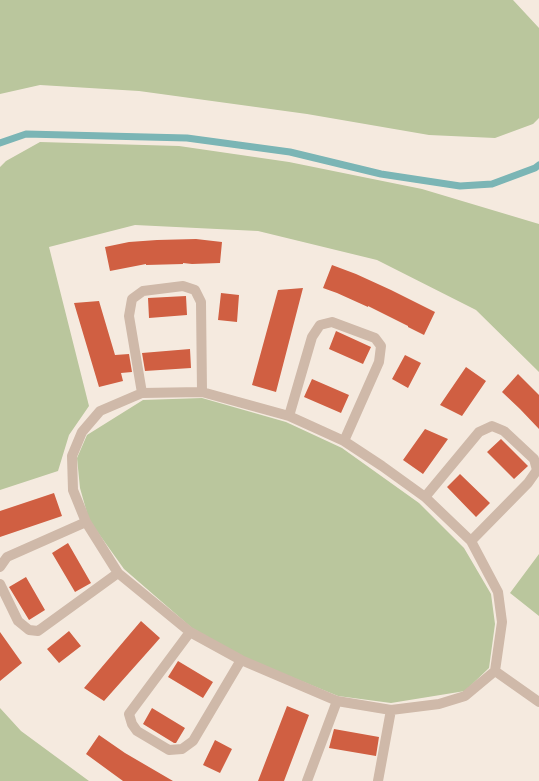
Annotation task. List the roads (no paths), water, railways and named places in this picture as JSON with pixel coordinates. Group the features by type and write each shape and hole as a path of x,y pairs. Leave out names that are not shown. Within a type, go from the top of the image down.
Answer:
{"lane":[{"path":"142,393 129,316 132,299 143,291 182,286 195,290 201,302 202,392"},
{"path":"290,416 312,337 320,325 332,322 375,338 381,346 379,362 344,441"},
{"path":"202,392 290,416 344,441 425,497 471,541 498,592 502,622 494,672 465,696 439,704 391,710 337,701 241,660 190,632 118,573 86,522 73,490 72,456 82,432 100,411 142,393 202,392"},
{"path":"425,497 479,432 492,426 504,431 534,459 537,470 528,484 471,541"},
{"path":"0,567 7,557 86,522"},
{"path":"0,584 18,621 29,630 38,631 118,573"},
{"path":"190,632 129,714 132,724 137,731 169,750 182,749 193,741 241,660"},
{"path":"494,672 539,702"},
{"path":"307,781 337,701"},
{"path":"378,781 391,710"}],"waterway":[{"path":"0,143 26,134 187,138 290,152 381,174 460,186 492,184 535,168 539,165"}]}
